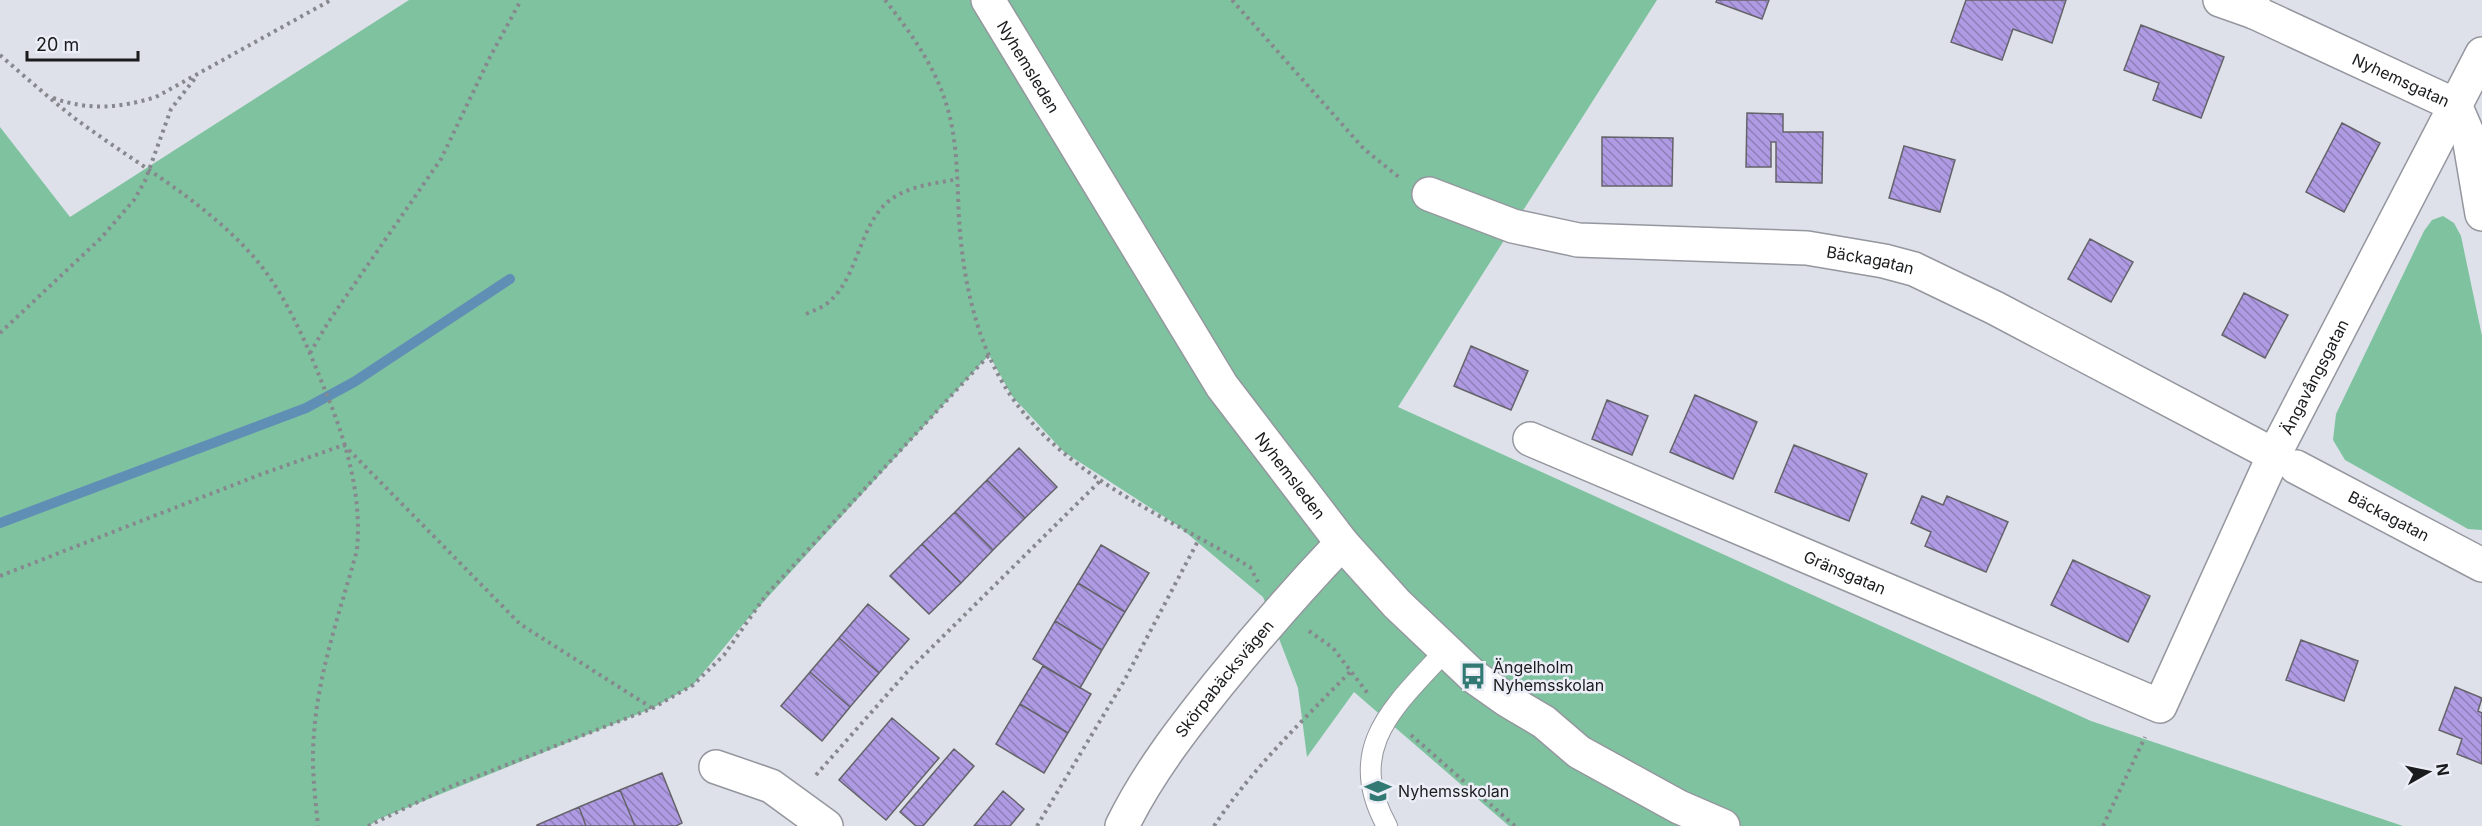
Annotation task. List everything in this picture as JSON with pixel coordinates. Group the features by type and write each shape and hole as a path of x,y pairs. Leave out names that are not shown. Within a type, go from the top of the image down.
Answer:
{"street":[{"name":"Nyhemsleden","path":"988,0 1222,386 1341,543 1397,604 1473,676 1544,722 1579,752 1679,807 1723,826"},
{"name":"Nyhemsgatan","path":"2220,0 2254,6 2455,105 2469,137 2482,214"},
{"name":"Ängavångsgatan","path":"2160,706 2285,461 2455,105 2482,54"},
{"name":"Bäckagatan","path":"1429,194 1513,226 1578,240 1808,248 1884,261 1914,269 1995,308 2482,565"},
{"name":"Gränsgatan","path":"1530,439 2160,706"},
{"name":"Skörpabäcksvägen","path":"1122,826 1136,798 1162,757 1282,605 1341,543"},
{"path":"716,767 771,786 826,826"}],"lane":[{"path":"1387,826 1371,791 1369,768 1372,746 1388,715 1446,650"}],"path":[{"path":"50,97 75,106 99,108 124,106 156,97 196,77 331,0"},
{"path":"310,354 329,321 441,159 490,57 521,0"},
{"path":"892,0 887,2 914,39 938,81 952,128 966,276 975,318 989,355 1012,396 1028,416 1064,452 1101,480 1250,567 1261,586 1312,635 1333,648 1350,672 1388,715 1515,826"},
{"path":"1232,0 1364,149 1409,185 1429,194"},
{"path":"0,55 50,97 231,233 254,257 279,295 310,354 325,390 344,445 356,494 359,532 357,550 327,665 314,732 312,763 318,826"},
{"path":"0,333 134,201 149,170 171,109 179,95 196,77"},
{"path":"806,314 830,302 837,293 852,271 874,219 894,198 927,184 958,179"},
{"path":"368,826 447,789 653,708 708,673 766,595 989,355"},
{"path":"344,445 520,624 653,708"},
{"path":"0,576 259,475 344,445"},
{"path":"793,802 907,672 1101,480"},
{"path":"1037,826 1124,681 1199,538"},
{"path":"1214,826 1232,799 1259,767 1350,672"},
{"path":"2103,826 2160,706"}],"green space":[{"path":"409,0 1657,0 1398,407 2091,721 2403,826 1509,826 1354,692 1307,757 1298,688 1263,597 1177,525 1064,452 1012,396 989,355 745,622 693,685 653,708 379,819 369,826 0,826 0,127 70,217"},
{"path":"2443,216 2454,223 2461,236 2482,336 2482,530 2468,529 2345,460 2333,440 2336,414 2424,231 2432,220"}],"building":[{"path":"1717,0 1769,0 1762,19 1716,2"},
{"path":"1966,0 2066,0 2052,43 2013,29 2002,60 1951,42"},
{"path":"2141,25 2224,57 2201,118 2153,100 2159,83 2124,70"},
{"path":"1747,113 1783,114 1783,132 1823,132 1822,183 1776,182 1776,142 1771,142 1771,167 1746,167"},
{"path":"2342,123 2380,143 2344,212 2306,192"},
{"path":"1602,137 1673,138 1672,186 1602,186"},
{"path":"1904,146 1955,160 1940,212 1889,198"},
{"path":"2090,239 2133,262 2111,302 2068,279"},
{"path":"2244,293 2288,315 2265,358 2222,335"},
{"path":"1471,346 1528,371 1511,410 1454,386"},
{"path":"1695,395 1757,422 1733,479 1670,452"},
{"path":"1607,400 1648,416 1632,455 1592,439"},
{"path":"1794,445 1867,474 1849,521 1775,492"},
{"path":"1019,448 1057,487 1025,518 987,480"},
{"path":"987,480 1025,518 993,550 955,512"},
{"path":"1922,496 1943,505 1947,496 2008,522 1986,572 1925,546 1931,532 1911,523"},
{"path":"955,512 993,550 961,583 922,544"},
{"path":"922,544 961,583 929,614 890,576"},
{"path":"1101,545 1149,573 1125,612 1078,583"},
{"path":"2073,560 2150,596 2128,642 2051,605"},
{"path":"1078,583 1125,612 1102,650 1055,621"},
{"path":"868,604 909,639 879,673 839,638"},
{"path":"1055,621 1102,650 1080,688 1033,659"},
{"path":"839,638 879,673 850,707 810,672"},
{"path":"2301,640 2358,661 2344,701 2286,680"},
{"path":"1043,666 1091,694 1068,733 1020,704"},
{"path":"810,672 850,707 822,741 781,706"},
{"path":"2455,687 2482,698 2478,711 2482,713 2482,764 2457,754 2462,739 2439,730"},
{"path":"1020,704 1068,733 1044,773 996,744"},
{"path":"892,718 939,758 886,820 839,780"},
{"path":"954,749 974,766 923,826 916,826 900,812"},
{"path":"662,773 682,823 676,826 635,826 620,790"},
{"path":"620,790 635,826 586,826 579,807"},
{"path":"1003,791 1024,809 1010,826 974,826"},
{"path":"579,807 586,826 537,826 537,825"}],"waterway":[{"path":"0,523 306,408 354,382 510,279"}],"place":[{"name":"Ängelholm Nyhemsskolan","path":"1473,676"},
{"name":"Nyhemsskolan","path":"1378,791"}]}
